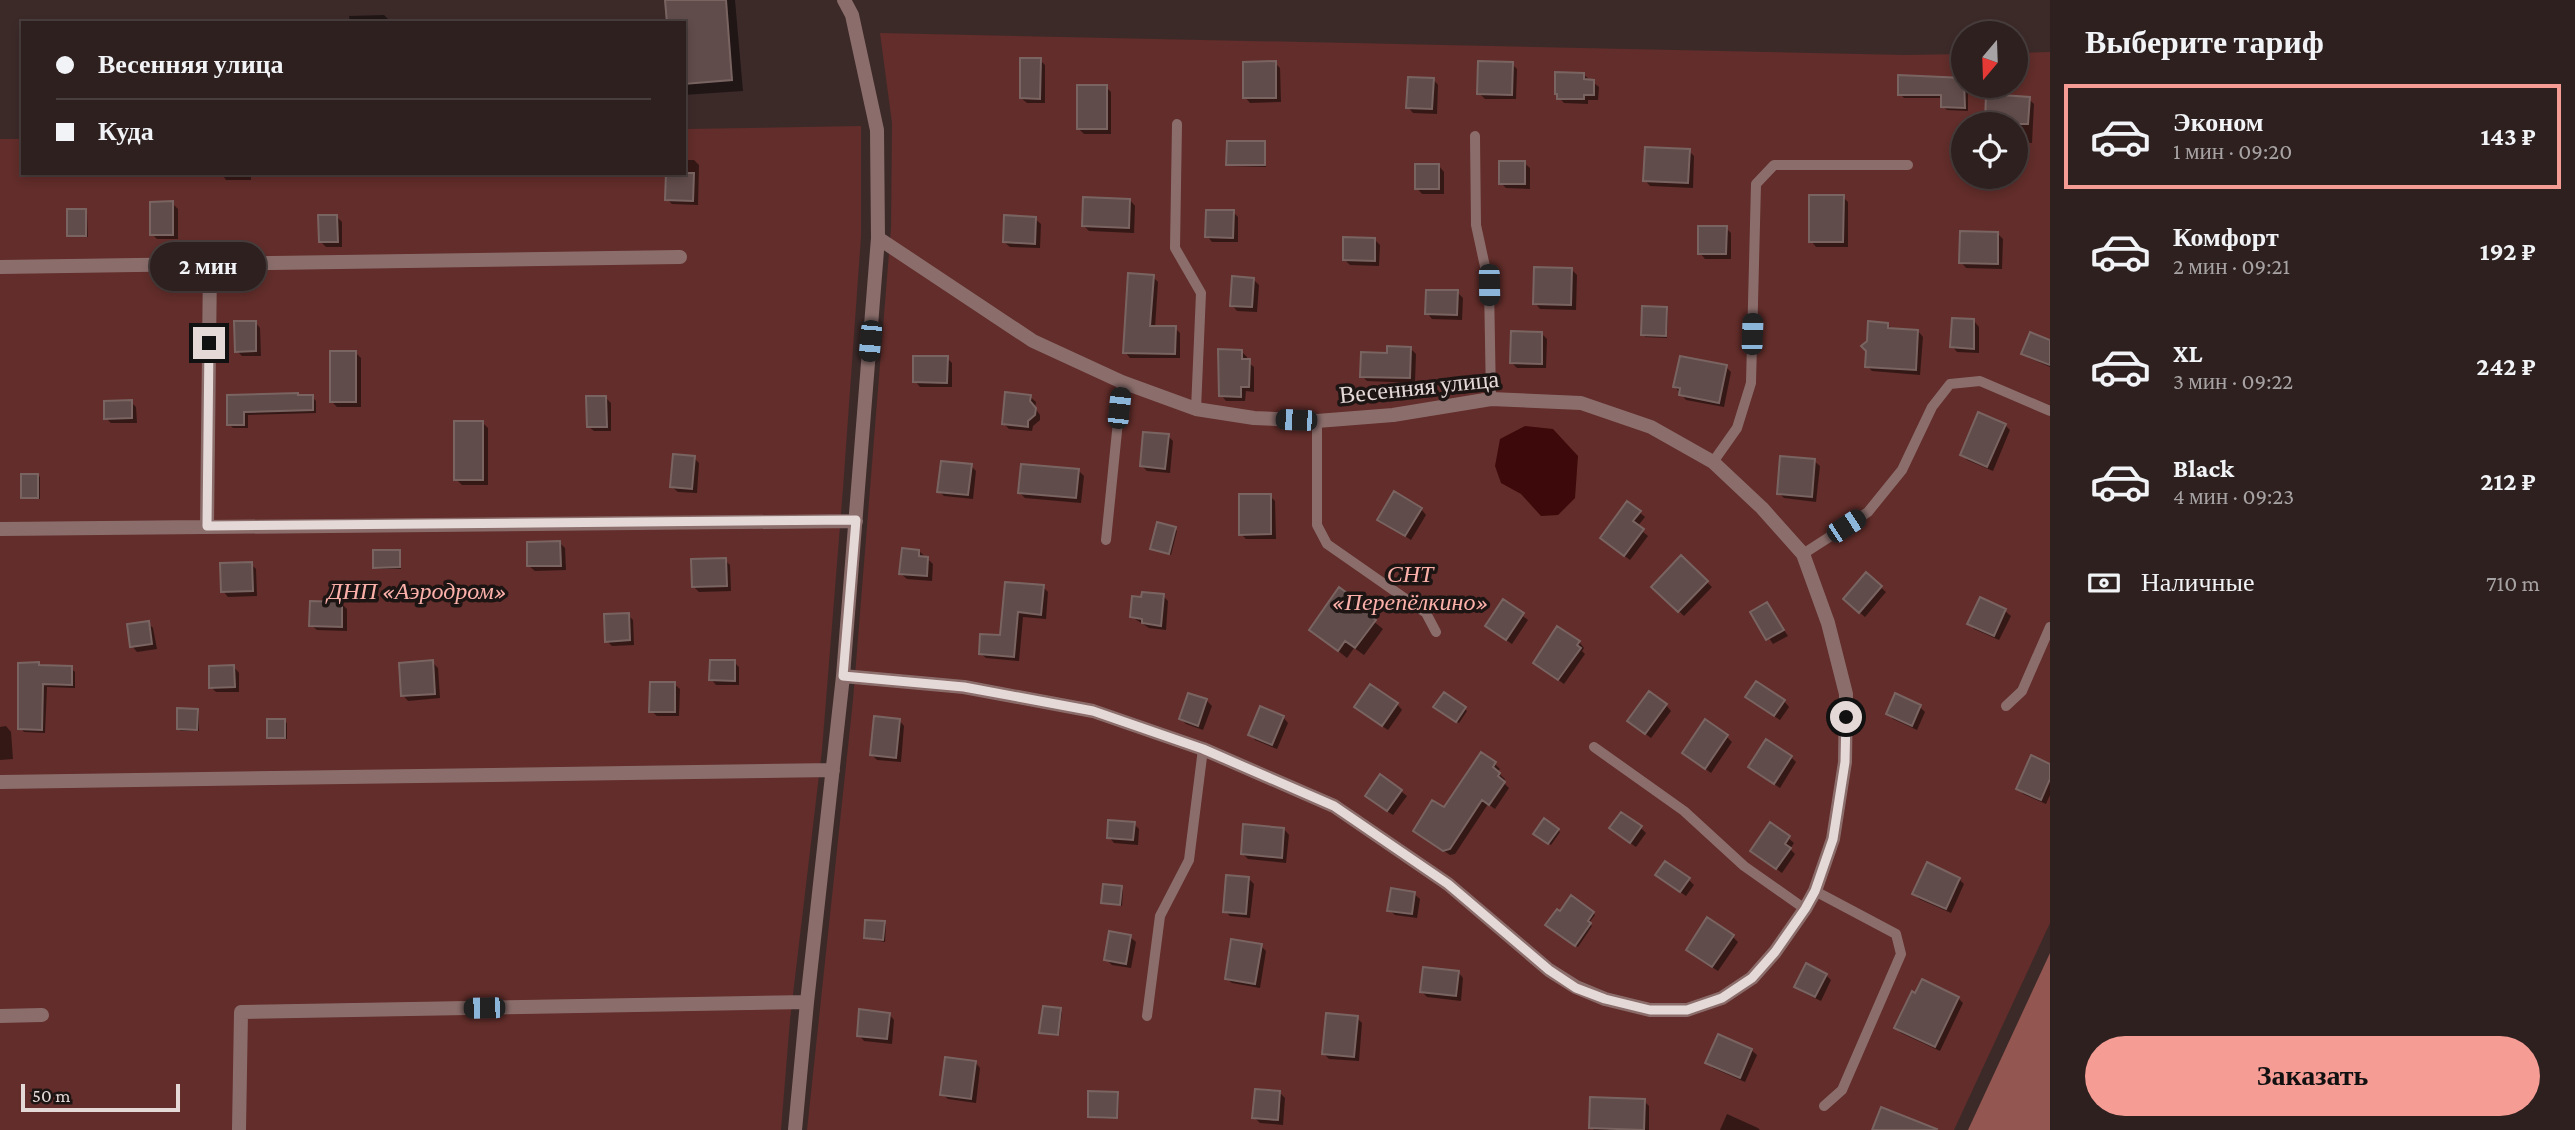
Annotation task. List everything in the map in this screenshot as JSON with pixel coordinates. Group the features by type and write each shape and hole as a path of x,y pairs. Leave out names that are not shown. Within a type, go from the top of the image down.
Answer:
{"street":[{"path":"796,1130 807,1002 843,676 878,238 877,130 852,15 844,0"},
{"name":"Весенняя улица","path":"843,676 964,687 1093,711 1203,749 1334,806 1448,884 1549,970 1576,988 1605,999 1650,1010 1687,1010 1722,998 1752,978 1775,952 1815,891 1833,839 1845,762 1846,694 1828,623 1803,554 1762,508 1713,463 1651,427 1581,403 1491,399 1393,415 1317,421 1254,418 1196,409 1122,382 1032,341 878,238"},
{"path":"0,267 680,257"},
{"path":"207,526 211,264"},
{"path":"0,529 856,520"},
{"path":"0,782 833,770"},
{"path":"239,1130 241,1012 807,1002"},
{"path":"0,1016 42,1015"}],"lane":[{"path":"1177,124 1175,248 1201,293 1196,409"},
{"path":"1475,136 1476,225 1489,285 1491,399"},
{"path":"1713,463 1737,428 1751,383 1756,184 1774,165 1908,165"},
{"path":"1803,554 1868,512 1902,470 1932,407 1950,384 1980,381 2050,411"},
{"path":"1106,540 1122,382"},
{"path":"1317,421 1317,525 1327,544 1426,613 1436,632"},
{"path":"2006,706 2022,691 2050,627"},
{"path":"1594,747 1684,811 1744,866 1805,909"},
{"path":"1147,1016 1160,916 1189,860 1203,749"},
{"path":"1815,891 1896,934 1901,954 1842,1090 1824,1106"}],"green space":[{"name":"СНТ «Перепёлкино»","path":"880,33 1951,54 1951,98 2028,98 2028,53 2050,52 2050,923 1954,1130 807,1130 853,700 891,228 892,123"},
{"name":"ДНП «Аэродром»","path":"861,126 861,237 843,489 822,750 790,1020 781,1130 0,1130 0,139 21,139 21,175 686,175 686,129"}],"shaded area":[{"path":"1525,426 1553,429 1578,456 1575,498 1558,515 1541,516 1521,494 1501,483 1495,466 1500,439"},
{"path":"2050,953 2050,1130 1968,1130"}],"building":[{"path":"665,0 726,0 732,80 686,84 686,21 667,21"},
{"path":"1020,58 1041,58 1040,99 1020,98"},
{"path":"1276,61 1276,98 1243,98 1243,62"},
{"path":"1478,61 1513,62 1512,95 1477,94"},
{"path":"1555,72 1584,73 1584,79 1594,80 1594,95 1584,95 1584,99 1557,99"},
{"path":"1898,75 1951,77 1951,98 1965,98 1965,108 1941,107 1941,95 1898,95"},
{"path":"1408,77 1434,78 1432,109 1406,108"},
{"path":"1077,85 1107,85 1107,129 1077,129"},
{"path":"2030,97 2028,124 2028,112 1985,112 1986,98"},
{"path":"1227,141 1265,141 1265,165 1226,165"},
{"path":"1645,147 1690,149 1688,183 1643,181"},
{"path":"1499,161 1525,161 1525,184 1499,184"},
{"path":"1415,164 1439,164 1439,189 1415,189"},
{"path":"694,173 693,201 665,200 666,175"},
{"path":"1809,195 1844,195 1843,242 1809,242"},
{"path":"1083,197 1130,199 1129,228 1082,226"},
{"path":"173,201 173,235 150,235 150,202"},
{"path":"67,209 86,209 86,236 67,236"},
{"path":"1206,210 1234,210 1233,238 1205,237"},
{"path":"318,215 337,215 338,242 319,242"},
{"path":"1004,215 1036,217 1035,244 1003,242"},
{"path":"1698,226 1727,226 1726,254 1698,254"},
{"path":"1960,231 1998,232 1998,264 1959,263"},
{"path":"1343,237 1375,238 1375,261 1343,260"},
{"path":"1534,267 1572,268 1571,305 1533,304"},
{"path":"1128,273 1154,275 1150,326 1176,326 1175,354 1123,353"},
{"path":"1232,276 1254,278 1252,307 1230,306"},
{"path":"1426,290 1458,290 1457,315 1425,314"},
{"path":"1642,306 1667,307 1666,336 1641,335"},
{"path":"1952,318 1974,319 1974,349 1950,347"},
{"path":"234,321 256,321 256,351 235,352"},
{"path":"1868,321 1888,323 1888,328 1918,330 1916,370 1865,367 1866,351 1861,346 1867,341"},
{"path":"1511,331 1542,332 1542,364 1510,363"},
{"path":"2030,332 2050,340 2050,365 2021,354"},
{"path":"1387,346 1411,347 1410,378 1360,377 1361,352 1387,353"},
{"path":"1218,349 1242,350 1242,359 1250,359 1249,387 1241,387 1241,397 1219,396"},
{"path":"330,351 356,351 356,402 330,402"},
{"path":"913,356 948,356 947,383 913,382"},
{"path":"1680,356 1727,365 1719,403 1679,395 1680,388 1673,387"},
{"path":"1005,392 1031,395 1030,401 1036,408 1035,415 1028,421 1028,427 1002,424"},
{"path":"227,395 313,395 313,410 244,412 244,425 227,425"},
{"path":"586,396 606,396 607,427 587,427"},
{"path":"132,400 132,418 104,419 104,401"},
{"path":"1978,412 2006,424 1987,467 1960,455"},
{"path":"454,421 483,421 483,480 454,480"},
{"path":"1143,432 1169,434 1165,469 1140,466"},
{"path":"673,454 695,456 692,489 670,487"},
{"path":"1780,456 1815,459 1812,497 1777,494"},
{"path":"941,461 972,464 968,495 937,492"},
{"path":"1021,464 1079,469 1076,498 1018,493"},
{"path":"21,474 38,474 38,498 21,498"},
{"path":"1394,491 1422,508 1405,536 1377,520"},
{"path":"1239,494 1271,494 1271,534 1239,535"},
{"path":"1627,501 1641,511 1633,521 1644,529 1624,556 1600,538"},
{"path":"1157,522 1176,527 1169,554 1150,549"},
{"path":"560,541 561,566 527,566 527,542"},
{"path":"902,548 919,550 919,556 928,557 927,576 899,574"},
{"path":"373,550 400,550 400,567 373,568"},
{"path":"1681,555 1708,581 1678,612 1651,587"},
{"path":"726,558 727,586 692,587 691,559"},
{"path":"252,562 253,591 221,592 220,563"},
{"path":"1866,572 1882,586 1859,613 1843,599"},
{"path":"1005,582 1044,585 1041,615 1018,612 1014,657 979,654 980,634 1000,635"},
{"path":"1339,587 1355,599 1352,603 1376,620 1355,648 1345,641 1338,651 1309,630"},
{"path":"1142,592 1164,594 1161,626 1142,623 1142,619 1130,617 1132,596 1141,597"},
{"path":"1980,597 2006,609 1994,636 1967,624"},
{"path":"1503,599 1524,613 1506,640 1485,626"},
{"path":"310,601 342,602 342,627 309,626"},
{"path":"1767,602 1784,630 1766,640 1750,612"},
{"path":"629,613 630,640 605,642 604,614"},
{"path":"149,621 152,644 130,647 127,624"},
{"path":"1557,626 1580,641 1577,645 1581,648 1558,680 1533,663"},
{"path":"433,660 435,694 401,696 399,663"},
{"path":"710,660 735,660 735,681 709,680"},
{"path":"39,662 39,665 72,666 72,685 43,684 42,730 18,729 18,663"},
{"path":"234,665 235,687 209,688 209,666"},
{"path":"1756,681 1785,700 1774,716 1745,697"},
{"path":"650,682 675,682 675,712 649,712"},
{"path":"1370,684 1398,703 1382,726 1354,707"},
{"path":"1649,691 1667,704 1645,734 1627,721"},
{"path":"1444,692 1466,707 1456,722 1433,707"},
{"path":"1188,693 1207,699 1198,726 1179,719"},
{"path":"1895,693 1921,705 1912,726 1886,714"},
{"path":"1260,706 1284,716 1272,745 1248,735"},
{"path":"177,708 198,709 197,730 177,729"},
{"path":"874,716 900,719 896,758 870,755"},
{"path":"267,719 285,719 285,738 267,738"},
{"path":"1705,719 1728,735 1705,769 1682,753"},
{"path":"1766,739 1792,756 1774,784 1748,767"},
{"path":"1481,752 1496,762 1493,767 1505,782 1489,805 1482,800 1450,849 1443,851 1413,831 1432,800 1444,807"},
{"path":"2031,755 2050,764 2050,779 2041,800 2016,789"},
{"path":"1380,774 1402,790 1387,811 1365,796"},
{"path":"1621,812 1642,826 1630,843 1609,828"},
{"path":"1544,818 1559,829 1548,844 1533,834"},
{"path":"1108,820 1135,822 1133,840 1107,838"},
{"path":"1770,822 1790,836 1785,844 1791,848 1776,869 1750,851"},
{"path":"1243,824 1284,828 1282,858 1241,854"},
{"path":"1665,861 1690,878 1680,892 1655,875"},
{"path":"1927,862 1960,878 1946,909 1912,894"},
{"path":"1226,875 1249,877 1246,914 1223,912"},
{"path":"1103,884 1122,886 1120,905 1101,903"},
{"path":"1391,888 1415,892 1412,914 1387,911"},
{"path":"1571,895 1594,912 1588,921 1591,923 1575,946 1545,925 1557,909 1560,911"},
{"path":"1707,917 1734,935 1712,967 1686,950"},
{"path":"865,920 885,921 883,940 864,938"},
{"path":"1109,931 1131,935 1126,964 1104,960"},
{"path":"1231,939 1262,944 1255,984 1225,979"},
{"path":"1806,963 1827,974 1815,997 1794,987"},
{"path":"1423,967 1459,971 1456,996 1420,992"},
{"path":"1922,979 1959,997 1935,1047 1894,1028 1912,991 1915,993"},
{"path":"1043,1006 1061,1008 1058,1035 1039,1033"},
{"path":"859,1009 890,1013 887,1039 857,1036"},
{"path":"1326,1013 1358,1016 1354,1057 1322,1054"},
{"path":"1718,1034 1752,1049 1740,1078 1705,1063"},
{"path":"945,1057 976,1061 971,1099 940,1095"},
{"path":"1255,1089 1280,1091 1278,1120 1252,1118"},
{"path":"1088,1091 1118,1092 1117,1118 1088,1117"},
{"path":"1590,1097 1645,1099 1644,1130 1589,1128"},
{"path":"1881,1107 1937,1129 1872,1130"}],"route":[{"path":"209,343 207,526 856,520 843,676 964,687 1093,711 1203,749 1334,806 1448,884 1549,970 1576,988 1605,999 1650,1010 1687,1010 1722,998 1752,978 1775,952 1805,909 1815,891 1833,839 1845,762 1846,717"}]}
